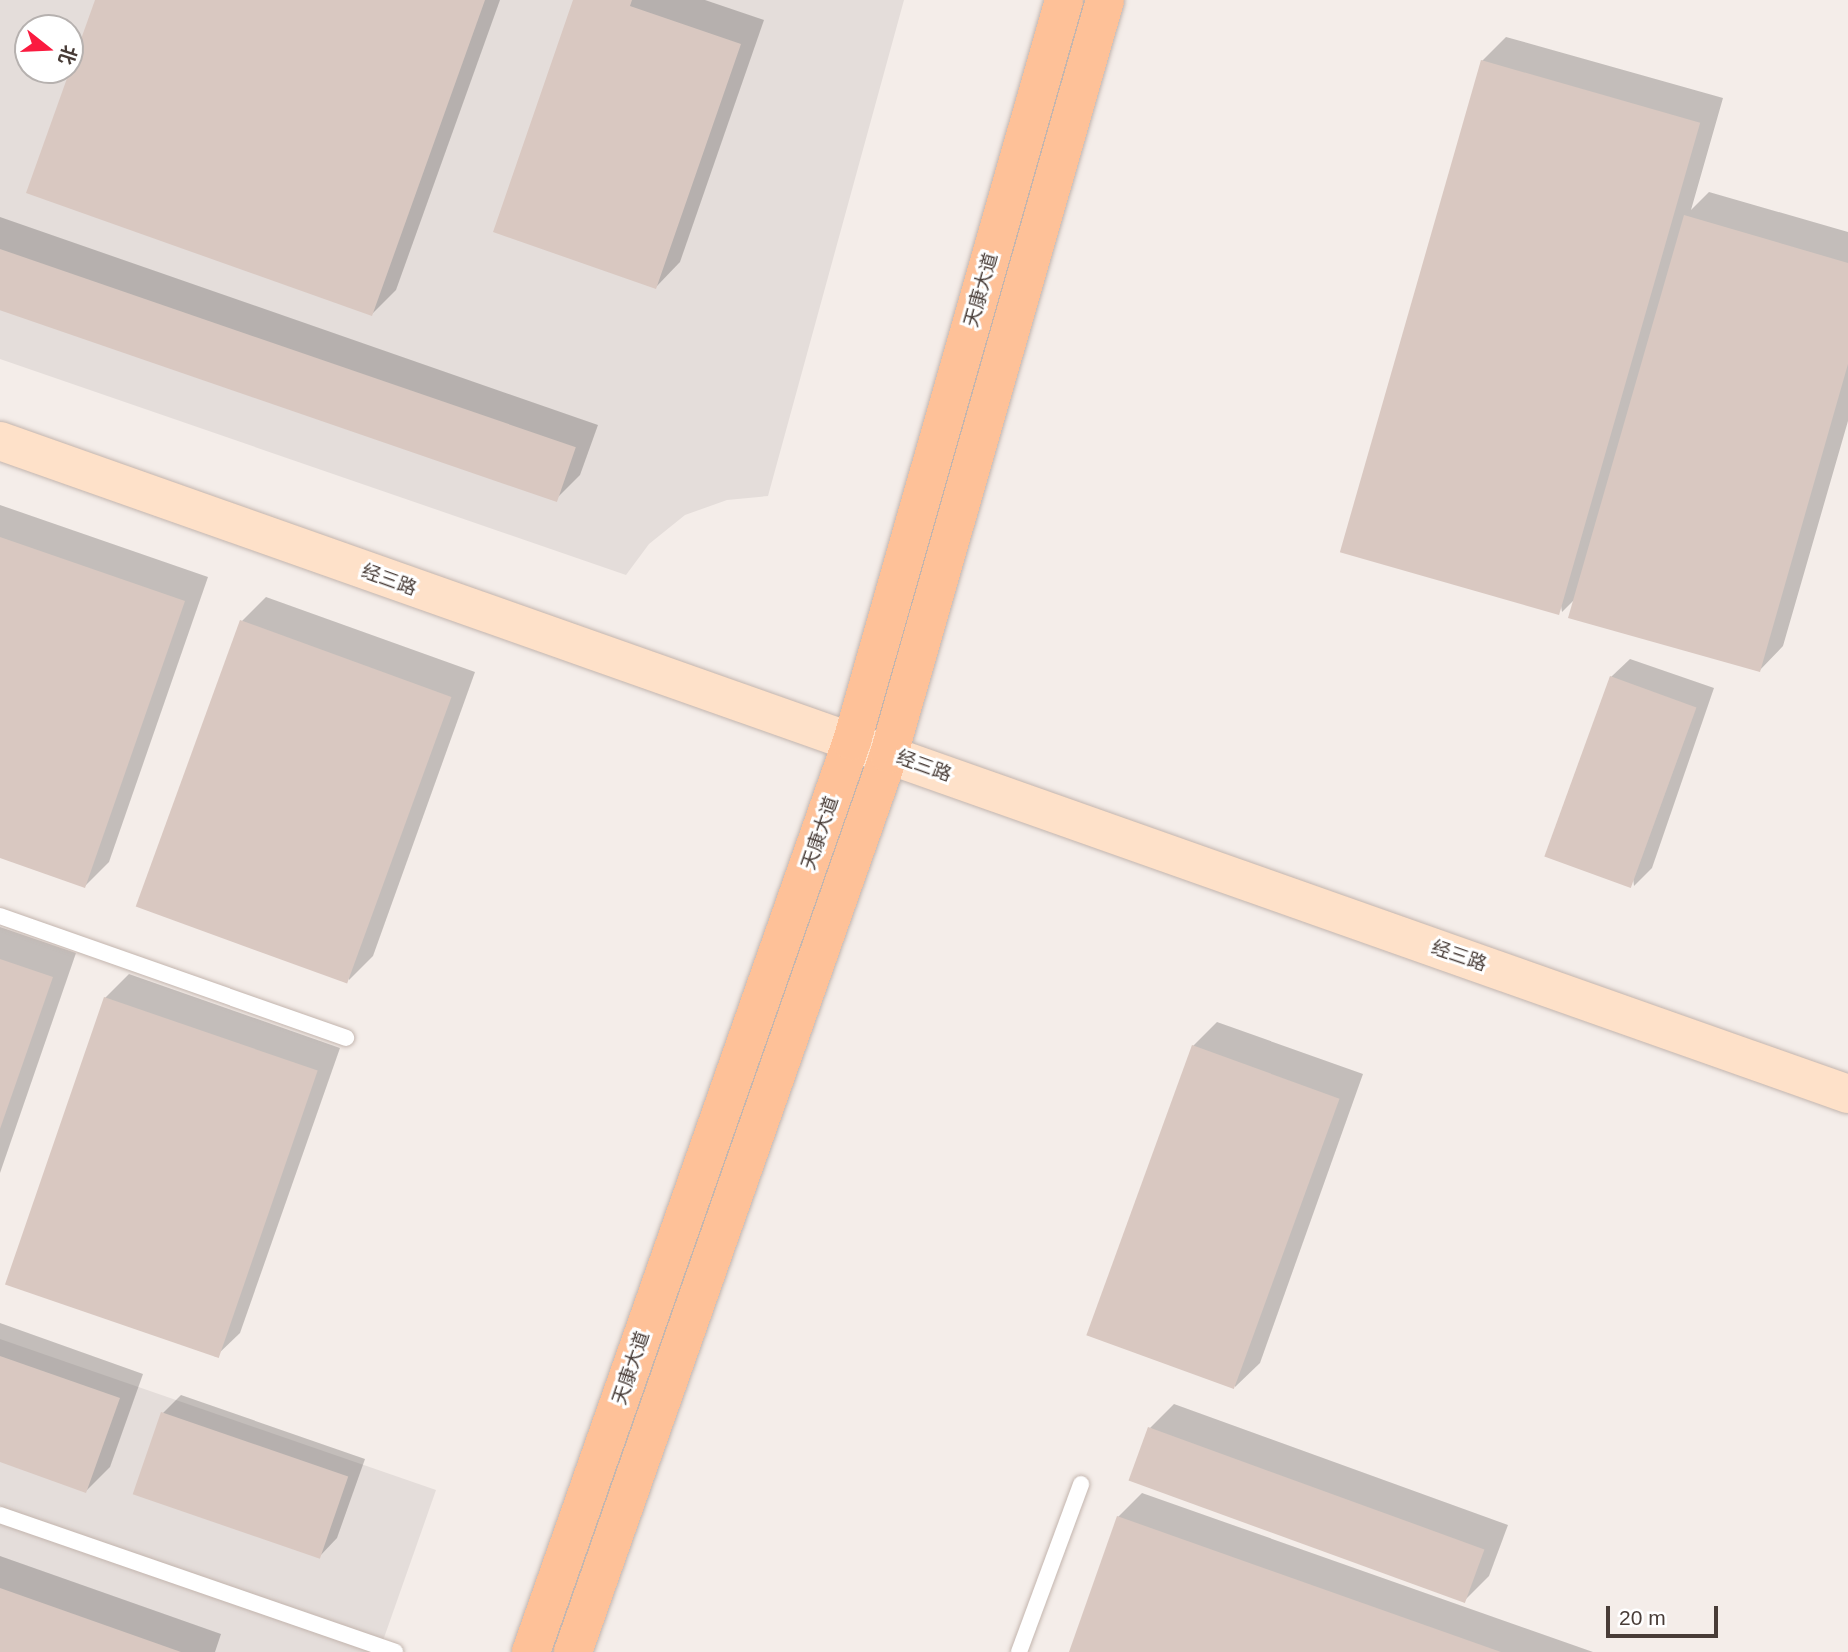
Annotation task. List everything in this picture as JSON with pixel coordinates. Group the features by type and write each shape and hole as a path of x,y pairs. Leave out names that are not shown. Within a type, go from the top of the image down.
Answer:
{"main road":[{"name":"天康大道","path":"531,1652 852,741 1064,0"},
{"name":"天康大道","path":"573,1652 889,754 1105,0"}],"street":[{"name":"经三路","path":"0,441 720,698 852,741 1848,1094"}],"lane":[{"path":"0,916 346,1038"},
{"path":"1019,1652 1081,1484"},
{"path":"0,1516 395,1652"}],"shaded area":[{"path":"0,0 904,0 768,496 727,500 685,515 649,544 626,575 0,359"},
{"path":"0,1339 436,1490 379,1652 0,1652"}],"building":[{"path":"95,0 485,0 372,316 26,193 65,84 84,84 84,31"},
{"path":"573,0 632,0 630,6 741,44 656,289 493,232"},
{"path":"1481,60 1700,123 1559,615 1340,552"},
{"path":"1684,215 1848,263 1848,364 1760,672 1568,618"},
{"path":"0,249 576,447 557,502 0,310"},
{"path":"0,537 185,601 85,888 0,858"},
{"path":"240,620 451,697 347,984 136,907"},
{"path":"1610,676 1696,707 1631,888 1544,856"},
{"path":"0,959 53,977 0,1129"},
{"path":"104,997 318,1071 219,1358 5,1284"},
{"path":"1192,1045 1340,1099 1234,1389 1086,1335"},
{"path":"0,1356 120,1398 86,1493 0,1462"},
{"path":"161,1412 348,1476 320,1559 133,1494"},
{"path":"1148,1427 1484,1549 1465,1603 1129,1481"},
{"path":"1117,1516 1501,1652 1069,1652"},
{"path":"0,1588 181,1652 0,1652"}]}
